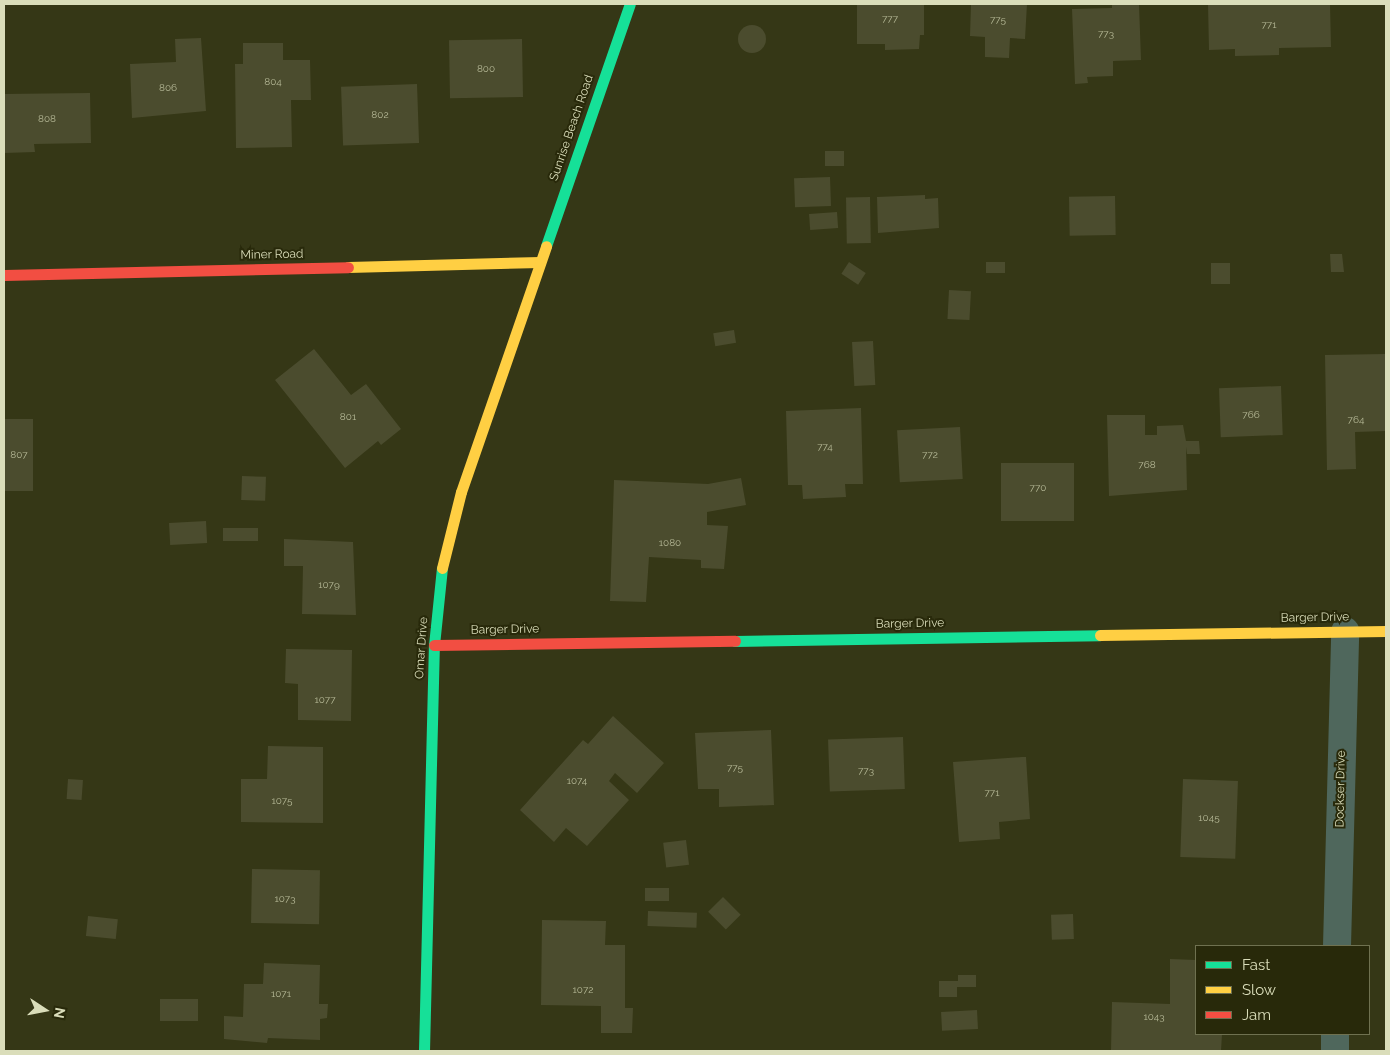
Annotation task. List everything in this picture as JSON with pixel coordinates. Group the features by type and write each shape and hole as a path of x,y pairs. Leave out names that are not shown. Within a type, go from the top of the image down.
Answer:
{"street":[{"name":"Sunrise Beach Road","path":"540,262 630,4"},
{"name":"Miner Road","path":"4,275 540,262"},
{"name":"Omar Drive","path":"424,1051 434,645 444,554 461,492 540,262"},
{"name":"Barger Drive","path":"434,645 1386,630"},
{"name":"Dockser Drive","path":"1337,945 1345,631"},
{"path":"1335,1035 1335,1051"}],"building":[{"path":"857,4 924,4 924,35 920,35 919,49 885,50 885,44 857,44"},
{"path":"971,4 1027,4 1025,39 1010,38 1009,58 985,57 985,37 970,36"},
{"path":"1112,4 1139,4 1141,60 1113,61 1113,76 1087,77 1088,83 1075,84 1072,9 1112,8"},
{"path":"1208,4 1330,4 1331,47 1279,48 1279,55 1235,56 1235,49 1209,50"},
{"path":"752,25 762,29 766,39 762,49 752,53 742,49 738,39 742,29"},
{"path":"201,38 206,111 132,118 130,64 176,62 175,39"},
{"path":"522,39 523,97 450,98 449,40"},
{"path":"243,43 283,43 283,60 310,60 311,100 291,100 292,147 236,148 235,64 243,64"},
{"path":"417,84 419,143 343,146 341,87"},
{"path":"90,93 91,143 34,144 35,152 4,153 4,94"},
{"path":"825,151 844,151 844,166 825,166"},
{"path":"830,177 831,206 795,207 794,178"},
{"path":"925,195 925,199 938,198 939,228 878,233 877,197"},
{"path":"1115,196 1116,235 1070,236 1069,197"},
{"path":"846,197 870,197 871,243 847,243"},
{"path":"837,212 838,228 810,230 809,214"},
{"path":"1330,254 1342,254 1344,272 1331,272"},
{"path":"849,262 866,273 858,285 841,274"},
{"path":"986,262 1005,262 1005,273 986,273"},
{"path":"1211,263 1230,263 1230,284 1211,284"},
{"path":"949,290 971,291 969,320 947,319"},
{"path":"734,330 736,343 715,346 713,333"},
{"path":"873,341 875,385 854,386 852,342"},
{"path":"314,349 351,395 366,384 401,429 381,445 378,441 345,468 275,380"},
{"path":"1385,354 1386,431 1355,432 1356,469 1327,470 1325,355"},
{"path":"1281,386 1283,435 1221,437 1219,388"},
{"path":"861,408 863,484 845,484 846,497 803,499 802,485 788,485 786,411"},
{"path":"1107,415 1145,415 1145,435 1157,435 1157,426 1183,425 1186,441 1199,441 1200,454 1187,454 1186,447 1187,490 1109,496"},
{"path":"4,419 33,419 33,491 4,491"},
{"path":"960,427 963,479 900,482 897,430"},
{"path":"1001,463 1074,463 1074,521 1001,521"},
{"path":"242,476 266,477 265,501 241,500"},
{"path":"741,478 746,505 707,512 707,525 728,526 724,569 701,568 701,560 649,557 646,602 610,601 614,480 708,484"},
{"path":"206,521 207,543 170,545 169,523"},
{"path":"223,528 258,528 258,541 223,541"},
{"path":"284,539 353,542 356,615 302,614 303,566 284,566"},
{"path":"286,649 352,650 351,721 298,720 298,684 285,683"},
{"path":"613,716 664,763 637,793 615,773 609,781 629,800 587,846 566,828 554,842 520,810 583,740 588,744"},
{"path":"771,730 774,805 719,807 719,789 698,789 695,733"},
{"path":"903,737 905,789 830,792 828,740"},
{"path":"268,746 323,747 323,823 241,822 241,779 267,779"},
{"path":"1026,757 1030,819 999,822 1000,839 959,842 953,762"},
{"path":"68,779 83,780 82,800 67,799"},
{"path":"1183,779 1238,781 1235,859 1180,857"},
{"path":"686,840 689,865 666,868 663,843"},
{"path":"252,869 320,870 319,924 251,923"},
{"path":"645,888 669,888 669,901 645,901"},
{"path":"723,897 741,915 726,930 708,912"},
{"path":"648,911 697,913 696,928 647,926"},
{"path":"1073,914 1074,939 1052,940 1051,915"},
{"path":"88,916 118,919 116,939 86,936"},
{"path":"542,920 606,921 605,945 625,945 625,1008 633,1008 632,1033 601,1033 601,1006 541,1005"},
{"path":"1170,959 1195,960 1195,1035 1222,1035 1221,1051 1111,1051 1112,1002 1170,1004"},
{"path":"264,963 320,965 319,1004 328,1004 327,1018 320,1019 320,1040 268,1038 267,1043 224,1039 224,1016 243,1017 244,984 263,984"},
{"path":"958,975 976,975 976,987 957,987 957,997 939,997 939,981 958,981"},
{"path":"160,999 198,999 198,1021 160,1021"},
{"path":"977,1010 978,1029 942,1031 941,1012"}],"traffic: fast":[{"path":"546,246 630,4"},
{"path":"424,1051 434,645 442,568"},
{"path":"735,641 1100,635"}],"traffic: slow":[{"path":"442,568 461,492 546,246"},
{"path":"348,267 540,262"},
{"path":"1100,635 1386,631"}],"traffic: jam":[{"path":"4,275 348,267"},
{"path":"434,645 735,641"}]}
